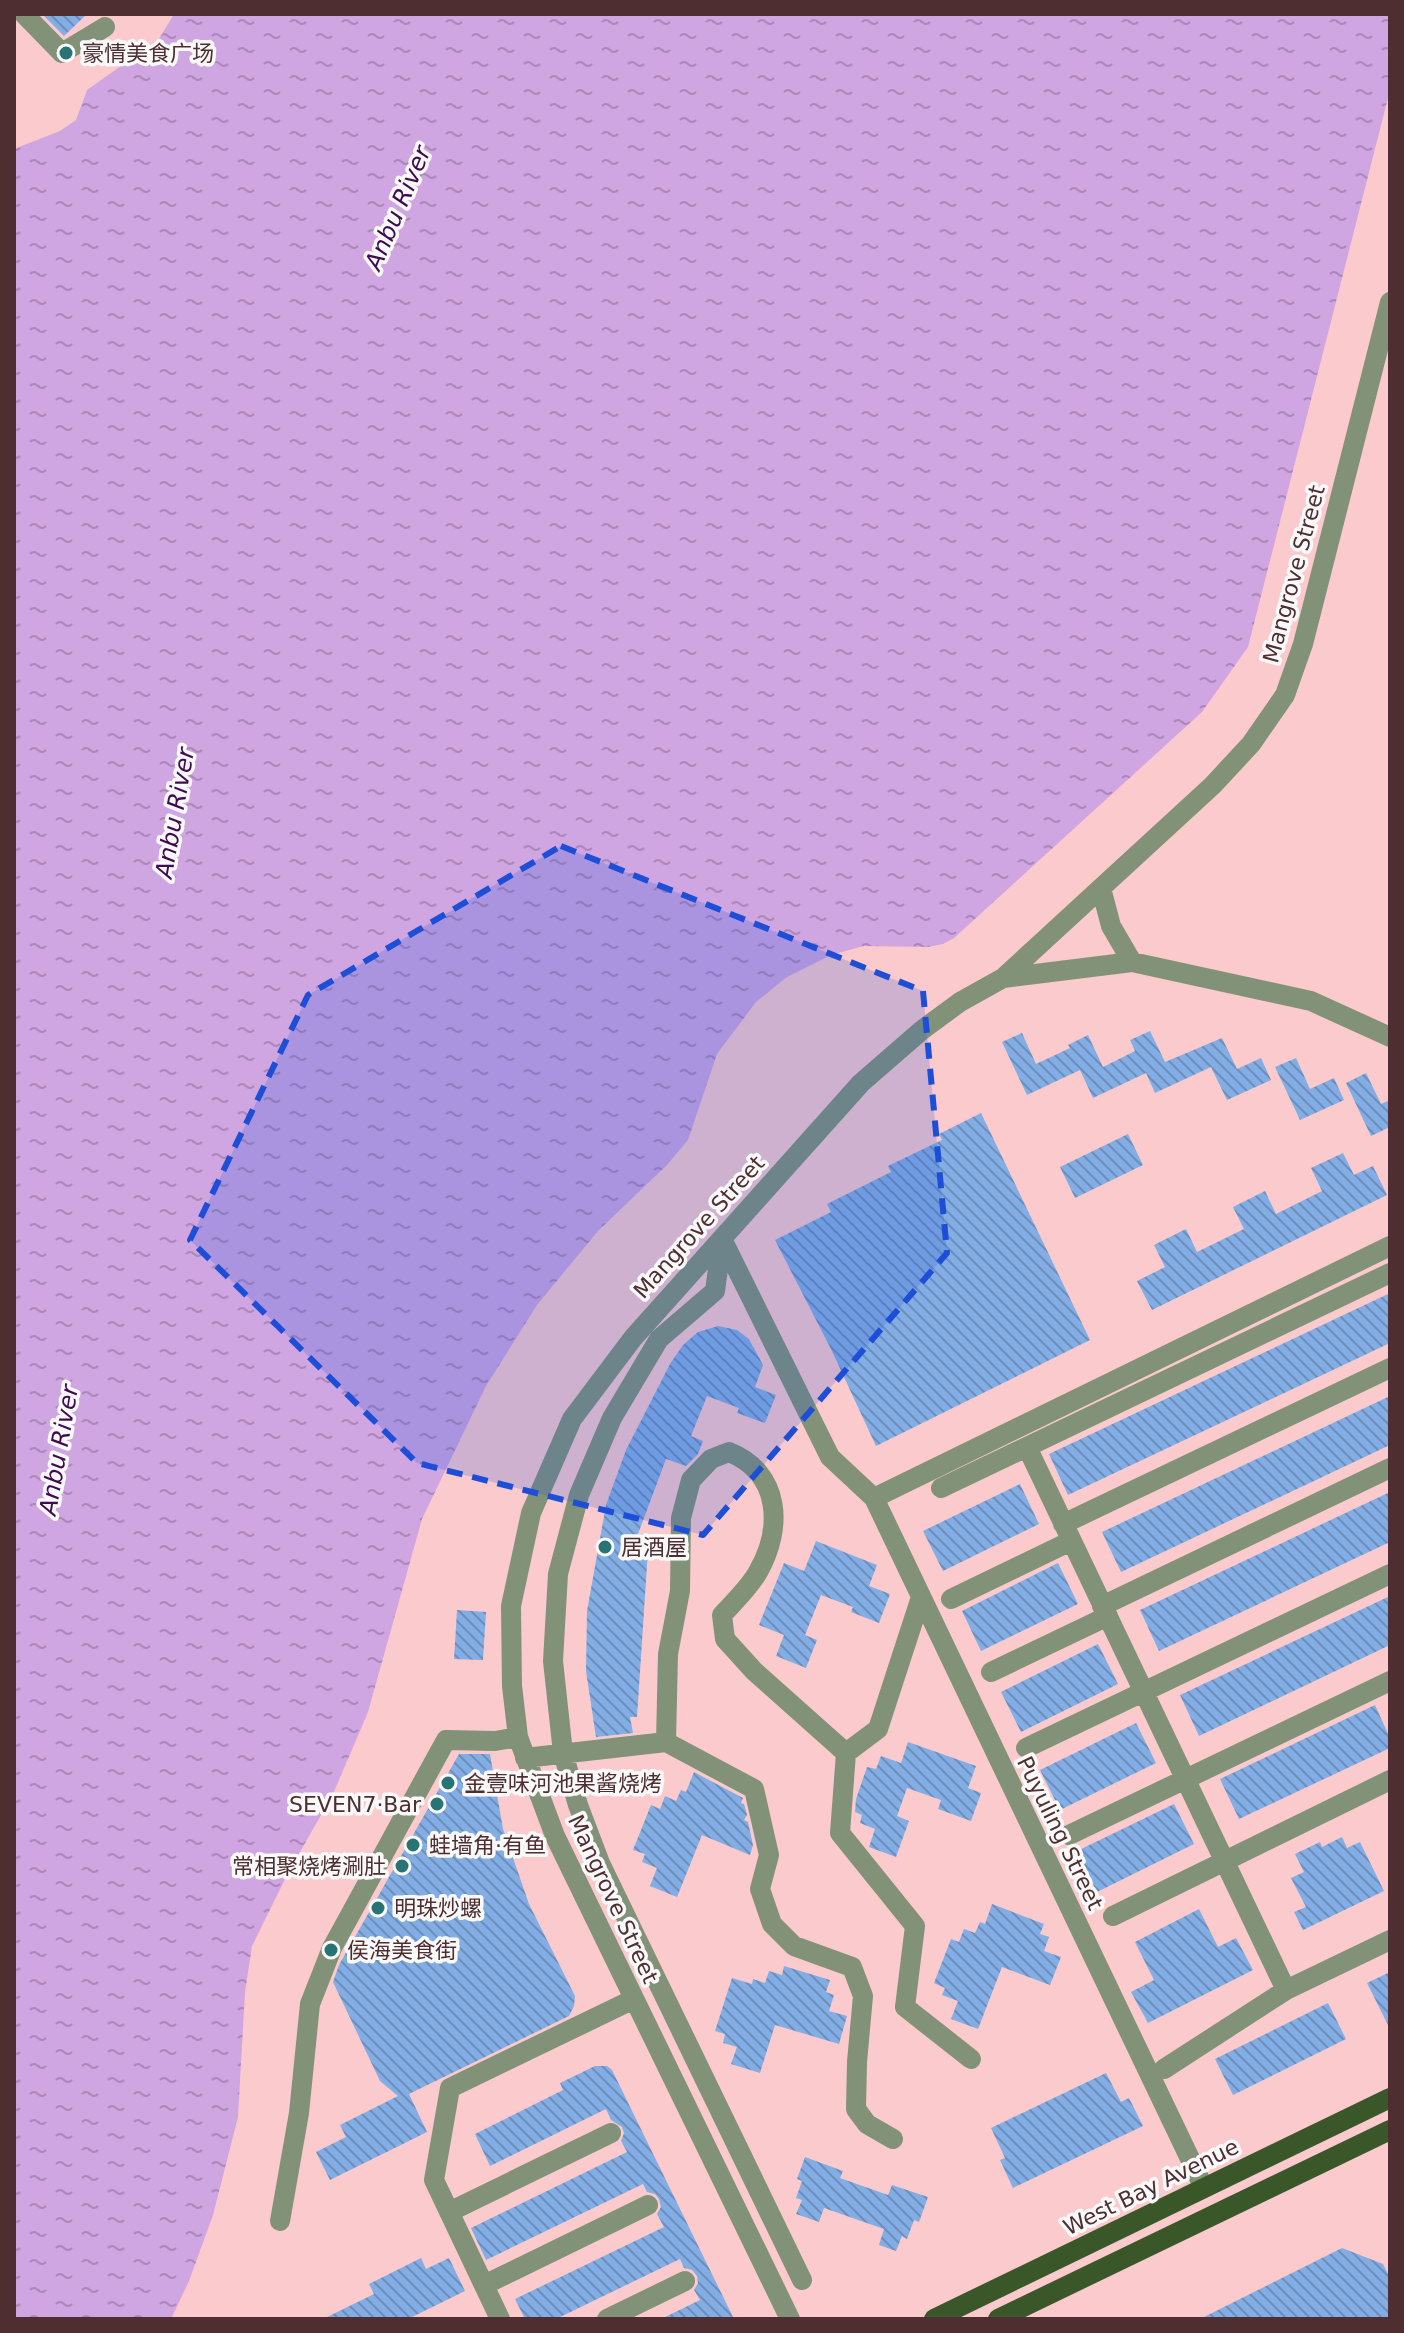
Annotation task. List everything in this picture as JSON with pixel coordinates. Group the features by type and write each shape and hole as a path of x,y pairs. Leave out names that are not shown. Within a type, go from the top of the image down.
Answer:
{"main road":[{"name":"West Bay Avenue","path":"934,2319 1385,2100"},
{"path":"998,2319 1390,2128"}],"street":[{"path":"24,14 62,53 105,27"},
{"name":"Mangrove Street","path":"790,2319 555,1836 518,1737 512,1686 511,1606 531,1513 572,1419 633,1338 861,1083 922,1030 960,1002 1003,978 1213,785 1251,744 1285,695 1303,644 1390,302"},
{"path":"1101,888 1111,926 1132,962"},
{"path":"1003,978 1132,962 1311,1001 1390,1037"},
{"path":"722,1239 715,1291 659,1339 612,1418 579,1495 558,1574 553,1661 563,1753 600,1863 802,2280"},
{"name":"Puyuling Street","path":"722,1239 830,1457 874,1498 1204,2188"},
{"path":"874,1498 1390,1246"},
{"path":"941,1488 1390,1273"},
{"path":"951,1599 1067,1533 1390,1368"},
{"path":"1027,1447 1286,1990"},
{"path":"666,1742 668,1654 680,1591 681,1518 691,1480 711,1459 729,1452 746,1459 762,1476 774,1501 773,1536 758,1573 722,1615 725,1639 754,1671 846,1753"},
{"path":"991,1672 1105,1611 1390,1468"},
{"path":"1026,1748 1390,1574"},
{"path":"921,1597 878,1729 846,1753 840,1833 915,1926 905,2007 971,2059"},
{"path":"1069,1835 1390,1681"},
{"path":"280,2221 299,2113 310,2004 332,1948 446,1740 495,1741 518,1737"},
{"path":"525,1758 666,1742 754,1789 769,1855 760,1889 772,1924 794,1946 852,1967 863,1996 856,2109 867,2124 893,2139"},
{"path":"1113,1916 1390,1780"},
{"path":"1164,2069 1286,1990 1390,1940"},
{"path":"500,2319 434,2180 450,2088 634,1999"},
{"path":"1385,2100 1390,2128"},
{"path":"449,2212 611,2133"},
{"path":"484,2285 648,2205"},
{"path":"607,2319 685,2281"}],"highlighted area":[{"path":"561,846 923,991 947,1253 703,1535 417,1463 190,1240 308,995"}],"water":[{"name":"Anbu River","path":"174,14 1390,14 1390,90 1248,647 1202,712 954,938 928,947 864,946 831,955 787,977 756,1002 717,1054 688,1140 667,1165 598,1231 537,1305 486,1386 422,1519 368,1712 333,1794 288,1873 252,1946 245,1992 238,2117 213,2215 189,2281 171,2319 14,2319 14,149 60,131 76,120 87,90 159,39"}],"building":[{"path":"42,14 87,14 64,36"},
{"path":"1150,1031 1165,1062 1222,1038 1237,1069 1261,1058 1271,1080 1227,1100 1211,1067 1155,1093 1146,1073 1093,1098 1080,1070 1027,1095 1002,1042 1022,1033 1036,1064 1070,1048 1068,1045 1088,1035 1103,1067 1135,1051 1130,1040"},
{"path":"1296,1058 1310,1089 1334,1078 1344,1100 1300,1120 1275,1067"},
{"path":"1366,1073 1381,1104 1390,1100 1390,1127 1371,1136 1346,1083"},
{"path":"981,1113 1090,1340 876,1446 775,1240 831,1212 827,1204 891,1172 888,1166 942,1140 939,1134"},
{"path":"1128,1134 1143,1165 1075,1198 1060,1167"},
{"path":"1343,1153 1354,1175 1373,1166 1387,1195 1152,1310 1137,1281 1165,1267 1154,1245 1186,1229 1197,1252 1244,1229 1233,1207 1265,1191 1276,1214 1322,1191 1311,1168"},
{"path":"1390,1293 1390,1343 1068,1495 1049,1454"},
{"path":"718,1326 737,1330 749,1339 763,1365 755,1387 776,1395 765,1423 737,1413 739,1408 707,1396 691,1436 703,1441 698,1454 686,1466 666,1459 638,1534 649,1535 637,1717 630,1717 633,1733 596,1737 586,1671 587,1611 606,1505 626,1450 670,1364 683,1345 698,1332"},
{"path":"1390,1396 1390,1445 1121,1572 1102,1532"},
{"path":"1020,1484 1039,1524 943,1571 923,1531"},
{"path":"1390,1492 1390,1542 1159,1651 1140,1610"},
{"path":"816,1541 877,1565 869,1586 890,1594 879,1623 851,1612 853,1607 821,1595 805,1635 817,1640 806,1668 776,1656 784,1635 759,1625 784,1563 804,1571"},
{"path":"1058,1563 1078,1604 981,1651 962,1611"},
{"path":"1390,1596 1390,1645 1199,1736 1180,1695"},
{"path":"457,1610 486,1612 483,1660 454,1659"},
{"path":"1098,1644 1118,1684 1021,1732 1001,1692"},
{"path":"1375,1705 1390,1738 1390,1748 1239,1819 1220,1779"},
{"path":"1136,1723 1156,1763 1060,1810 1040,1770"},
{"path":"908,1742 976,1766 968,1788 981,1793 971,1821 938,1809 941,1800 907,1788 897,1816 909,1821 896,1857 869,1847 875,1829 860,1823 862,1815 855,1812 856,1799 867,1767 876,1769 881,1756 901,1763"},
{"path":"459,1754 490,1754 503,1829 529,1904 575,1996 574,2006 569,2016 409,2094 427,2132 330,2180 316,2152 346,2137 340,2125 398,2096 380,2081 333,1982 339,1965"},
{"path":"694,1772 743,1798 741,1803 747,1815 744,1820 748,1822 753,1845 750,1855 702,1835 677,1897 650,1886 657,1868 642,1862 645,1854 633,1850 651,1805 660,1809 665,1796 676,1801 681,1790 686,1792"},
{"path":"1174,1804 1194,1844 1097,1892 1077,1851"},
{"path":"1342,1837 1347,1848 1360,1842 1384,1891 1303,1930 1294,1912 1306,1907 1291,1878 1304,1872 1295,1854 1320,1842 1322,1847"},
{"path":"992,1904 1044,1924 1040,1934 1049,1937 1044,1951 1061,1957 1050,1985 1002,1967 978,2029 951,2019 958,2001 942,1995 945,1988 934,1983 951,1939 959,1942 964,1929 975,1933 980,1922 985,1924"},
{"path":"1199,1909 1218,1947 1236,1938 1253,1970 1148,2023 1131,1992 1154,1980 1135,1942"},
{"path":"784,1966 830,1980 826,1992 834,1995 829,2011 847,2016 839,2044 775,2025 760,2073 731,2064 737,2047 723,2043 725,2034 715,2031 732,1978 752,1984 753,1979 765,1983 769,1971 782,1975"},
{"path":"1390,1972 1390,2029 1367,1983"},
{"path":"1328,2003 1346,2039 1233,2095 1215,2059"},
{"path":"595,2066 607,2066 612,2070 734,2319 661,2319 700,2300 694,2290 698,2283 697,2276 692,2270 684,2268 680,2259 556,2319 525,2319 515,2299 664,2227 657,2214 661,2207 659,2199 647,2192 643,2184 486,2260 471,2228 627,2152 621,2141 624,2133 622,2127 611,2120 606,2109 490,2166 475,2134 563,2090 560,2083"},
{"path":"1106,2073 1121,2102 1129,2098 1143,2126 1013,2188 1000,2160 1005,2158 991,2128"},
{"path":"805,2157 843,2171 840,2178 888,2195 892,2185 928,2197 919,2222 914,2220 907,2239 902,2236 896,2251 879,2245 884,2229 824,2208 819,2222 796,2214 802,2200 796,2198 802,2181 797,2179"},
{"path":"1342,2248 1383,2264 1390,2278 1390,2319 1200,2319"},
{"path":"421,2258 426,2269 449,2258 465,2291 408,2319 323,2319 374,2294 369,2284"}],"place":[{"name":"豪情美食广场","path":"66,53"},
{"name":"居酒屋","path":"605,1547"},
{"name":"金壹味河池果酱烧烤","path":"448,1783"},
{"name":"SEVEN7·Bar","path":"437,1804"},
{"name":"蛙墙角·有鱼","path":"413,1845"},
{"name":"常相聚烧烤涮肚","path":"402,1866"},
{"name":"明珠炒螺","path":"378,1908"},
{"name":"侯海美食街","path":"331,1950"}]}
